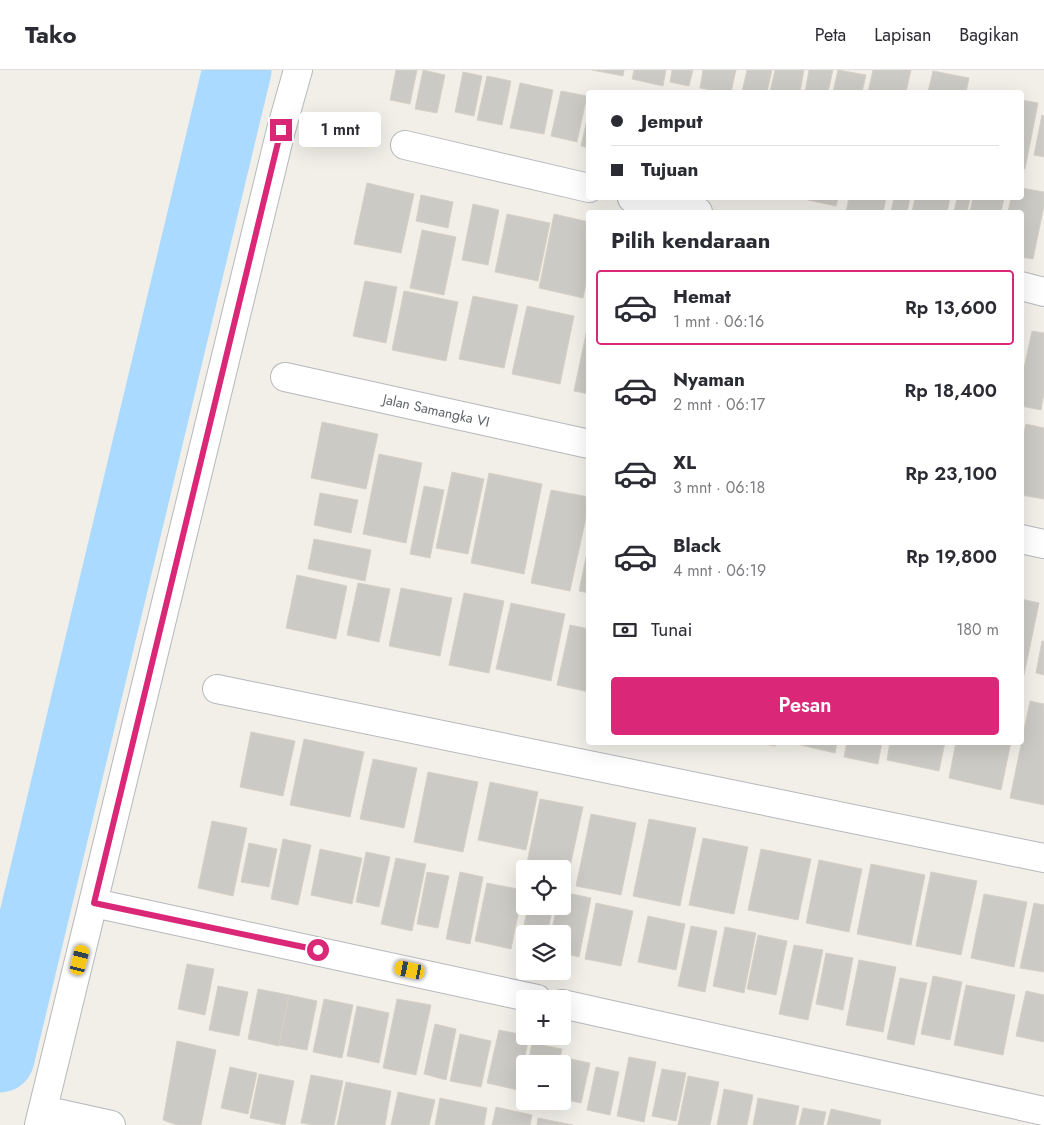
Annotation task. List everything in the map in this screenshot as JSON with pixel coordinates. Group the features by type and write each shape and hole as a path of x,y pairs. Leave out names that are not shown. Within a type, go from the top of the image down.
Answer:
{"street":[{"path":"111,1125 41,1117 281,130 298,70"},
{"path":"405,145 586,187"},
{"path":"641,200 689,210"},
{"path":"1024,287 1044,292"},
{"name":"Jalan Samangka VI","path":"285,377 586,443"},
{"path":"1024,540 1044,544"},
{"path":"217,689 1044,858"},
{"path":"94,903 516,994"},
{"path":"571,1006 1044,1111"}],"building":[{"path":"396,70 417,70 410,104 390,100"},
{"path":"423,70 445,75 437,113 415,109"},
{"path":"592,70 624,70 623,76"},
{"path":"634,70 666,70 663,86 632,79"},
{"path":"672,70 693,70 689,86 670,82"},
{"path":"703,70 736,70 731,90 700,88"},
{"path":"747,70 772,70 767,90 742,90"},
{"path":"775,70 804,70 800,90 770,90"},
{"path":"809,70 833,70 828,90 805,90"},
{"path":"838,70 866,75 862,90 833,90"},
{"path":"873,70 911,70 906,90 868,90"},
{"path":"933,71 969,78 966,90 928,90"},
{"path":"463,72 482,76 474,116 455,112"},
{"path":"487,76 511,81 502,125 477,120"},
{"path":"520,83 553,90 544,134 510,128"},
{"path":"561,91 586,96 577,142 551,136"},
{"path":"1024,101 1038,103 1024,169"},
{"path":"1042,115 1044,116 1044,157 1034,155"},
{"path":"586,124 586,147 581,146"},
{"path":"367,183 414,194 401,253 354,244"},
{"path":"1024,189 1044,192 1044,206 1033,259 1024,258 1024,210 1008,210 1011,200 1024,200"},
{"path":"421,195 453,202 448,228 416,221"},
{"path":"808,200 838,200 836,206"},
{"path":"849,200 886,200 883,210 846,210"},
{"path":"894,200 910,200 907,210 891,210"},
{"path":"915,200 950,200 947,210 912,210"},
{"path":"957,200 970,200 967,210 954,210"},
{"path":"973,200 1004,200 1001,210 970,210"},
{"path":"473,204 499,210 488,265 462,260"},
{"path":"507,214 550,223 538,281 495,272"},
{"path":"554,214 586,221 586,284 583,298 539,288"},
{"path":"422,230 456,237 444,295 410,288"},
{"path":"365,281 397,287 386,343 353,336"},
{"path":"404,291 458,302 446,361 392,350"},
{"path":"473,296 518,305 504,368 459,359"},
{"path":"527,306 574,316 560,384 512,374"},
{"path":"1032,331 1044,333 1044,393 1041,410 1024,407 1024,368"},
{"path":"586,334 586,393 574,391"},
{"path":"322,422 378,434 366,489 311,478"},
{"path":"1026,424 1044,428 1044,499 1024,496 1024,432"},
{"path":"379,454 422,463 406,543 363,534"},
{"path":"452,472 484,479 468,554 436,548"},
{"path":"489,473 542,484 524,574 471,563"},
{"path":"424,486 444,490 430,558 410,554"},
{"path":"551,490 586,496 586,518 570,591 531,583"},
{"path":"320,493 358,500 351,533 314,525"},
{"path":"314,539 371,550 365,581 308,569"},
{"path":"586,557 586,592 579,591"},
{"path":"297,575 347,586 336,639 286,628"},
{"path":"358,583 390,589 379,642 347,635"},
{"path":"401,588 452,598 440,656 389,646"},
{"path":"464,593 504,601 489,673 449,665"},
{"path":"1024,600 1039,603 1024,675"},
{"path":"511,603 565,614 551,681 496,669"},
{"path":"570,625 586,628 586,691 557,685"},
{"path":"1042,641 1044,641 1044,675 1036,673"},
{"path":"1030,701 1044,704 1044,805 1010,798 1021,745 1024,745 1024,730"},
{"path":"251,732 295,741 283,796 240,787"},
{"path":"304,739 364,752 350,817 290,805"},
{"path":"801,745 836,745 835,753"},
{"path":"846,745 881,745 878,764 844,757"},
{"path":"890,745 944,745 939,771 887,760"},
{"path":"955,745 1010,745 1001,790 949,778"},
{"path":"373,759 417,768 404,828 360,819"},
{"path":"428,772 478,782 463,852 414,842"},
{"path":"490,782 538,792 526,850 478,840"},
{"path":"540,799 583,807 571,862 571,860 528,860"},
{"path":"591,814 636,823 621,895 576,886"},
{"path":"649,819 696,828 680,906 633,896"},
{"path":"212,821 247,828 233,896 198,888"},
{"path":"703,838 748,847 734,914 689,905"},
{"path":"283,839 311,845 298,905 271,899"},
{"path":"249,843 277,849 269,887 241,882"},
{"path":"320,849 362,858 352,904 311,895"},
{"path":"761,849 811,859 798,920 748,910"},
{"path":"366,852 390,857 379,907 356,902"},
{"path":"396,858 426,864 412,931 381,924"},
{"path":"819,860 862,869 849,932 806,923"},
{"path":"871,864 925,875 911,945 857,934"},
{"path":"427,872 449,876 438,928 417,924"},
{"path":"460,872 483,877 470,944 446,939"},
{"path":"931,872 977,881 961,955 916,946"},
{"path":"487,883 516,889 516,915 518,915 511,949 475,941"},
{"path":"571,894 591,898 579,957 571,955 571,925 553,925 555,915 571,915"},
{"path":"984,894 1027,902 1014,967 971,958"},
{"path":"596,903 633,911 621,966 585,959"},
{"path":"1034,903 1044,905 1044,972 1020,968"},
{"path":"526,915 551,915 549,925 524,925"},
{"path":"648,916 685,924 676,970 638,962"},
{"path":"691,926 717,931 705,992 678,986"},
{"path":"725,927 756,933 744,993 713,986"},
{"path":"758,935 787,941 776,995 747,989"},
{"path":"794,945 823,950 808,1020 779,1014"},
{"path":"826,953 853,958 843,1010 816,1004"},
{"path":"859,960 896,967 883,1032 846,1025"},
{"path":"187,964 214,969 205,1015 178,1009"},
{"path":"933,976 962,982 950,1040 921,1034"},
{"path":"900,978 927,983 914,1045 887,1039"},
{"path":"966,985 1015,995 1003,1055 954,1045"},
{"path":"218,986 248,992 239,1036 209,1030"},
{"path":"258,989 289,995 279,1046 248,1039"},
{"path":"1026,991 1044,995 1044,1042 1016,1036"},
{"path":"289,995 317,1001 307,1050 279,1045"},
{"path":"324,999 353,1005 342,1058 313,1052"},
{"path":"397,999 431,1005 416,1075 383,1068"},
{"path":"357,1006 389,1013 379,1063 347,1056"},
{"path":"435,1024 456,1029 446,1080 424,1074"},
{"path":"499,1030 516,1033 516,1045 527,1045 525,1055 516,1055 516,1090 487,1083"},
{"path":"460,1034 491,1041 481,1087 450,1081"},
{"path":"177,1041 216,1050 201,1125 177,1125 163,1120"},
{"path":"532,1045 562,1049 561,1055 530,1055"},
{"path":"629,1057 656,1062 644,1122 617,1116"},
{"path":"571,1059 590,1063 581,1103 571,1101"},
{"path":"230,1067 257,1073 248,1114 221,1108"},
{"path":"596,1067 619,1072 610,1115 587,1110"},
{"path":"662,1069 686,1073 676,1121 652,1116"},
{"path":"259,1074 294,1081 285,1125 250,1118"},
{"path":"311,1075 343,1081 334,1125 301,1123"},
{"path":"688,1076 719,1082 710,1125 678,1125"},
{"path":"346,1082 391,1091 385,1125 337,1125"},
{"path":"724,1089 753,1095 747,1125 717,1125"},
{"path":"398,1092 435,1100 429,1125 391,1125"},
{"path":"440,1098 487,1108 484,1125 435,1125"},
{"path":"758,1098 799,1106 795,1125 753,1125"},
{"path":"496,1107 532,1115 530,1125 492,1125"},
{"path":"803,1108 826,1112 823,1125 799,1125"},
{"path":"831,1109 881,1120 880,1125 827,1125"},
{"path":"538,1118 573,1125 537,1125"}],"waterway":[{"path":"0,1058 237,70"}],"route":[{"path":"281,130 94,903 318,950"}]}
